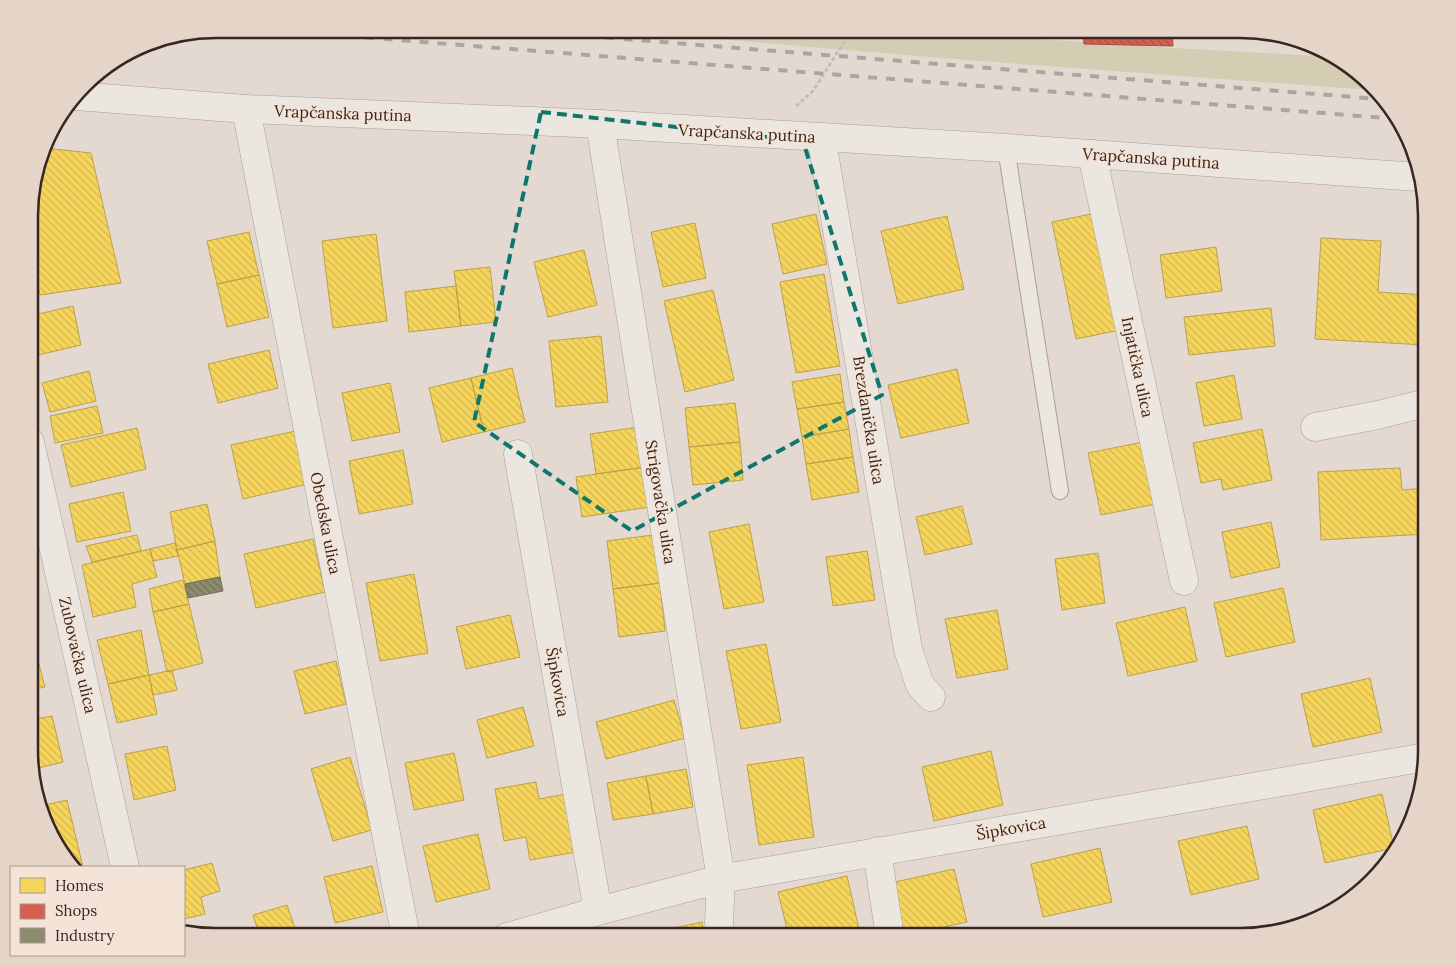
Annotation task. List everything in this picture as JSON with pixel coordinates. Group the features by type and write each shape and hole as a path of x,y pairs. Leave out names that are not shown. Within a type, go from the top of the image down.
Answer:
{"street":[{"name":"Vrapčanska putina","path":"83,97 246,109 600,124 1006,148 1413,177"},
{"name":"Obedska ulica","path":"246,109 404,928"},
{"name":"Strigovačka ulica","path":"600,124 721,879 720,928"},
{"name":"Brezdanička ulica","path":"821,138 908,650 920,685 931,697"},
{"name":"Injatička ulica","path":"1092,154 1184,581"},
{"path":"1316,427 1417,405"},
{"name":"Šipkovica","path":"518,454 598,911"},
{"name":"Zubovačka ulica","path":"38,478 125,866"},
{"name":"Šipkovica","path":"553,928 598,911 721,879 1417,758"},
{"path":"877,851 889,928"}],"lane":[{"path":"1006,148 1060,491"}],"path":[{"path":"794,108 813,90 845,38"}],"highlighted area":[{"path":"541,112 803,141 882,395 632,531 474,422"}],"shaded area":[{"path":"705,38 1024,38 1318,56 1348,74 1365,90 966,60"}],"building: Homes":[{"path":"51,149 91,153 121,283 40,295 38,287 38,204 47,158"},
{"path":"1096,213 1120,330 1076,339 1052,222"},
{"path":"816,214 827,264 783,274 772,224"},
{"path":"947,216 964,289 898,304 881,231"},
{"path":"695,223 706,278 663,287 651,232"},
{"path":"249,232 259,275 217,284 207,241"},
{"path":"376,234 387,321 333,328 322,241"},
{"path":"1321,238 1381,241 1378,292 1417,294 1417,345 1315,339"},
{"path":"1216,247 1222,291 1166,298 1160,255"},
{"path":"584,250 597,305 548,317 534,262"},
{"path":"490,267 496,322 461,326 454,271"},
{"path":"824,274 840,366 796,373 780,282"},
{"path":"259,275 269,317 227,327 217,284"},
{"path":"456,286 461,326 409,332 405,292"},
{"path":"713,290 734,380 685,392 664,301"},
{"path":"73,306 81,345 38,355 38,314"},
{"path":"1271,308 1275,346 1189,355 1184,317"},
{"path":"601,336 608,402 556,407 549,341"},
{"path":"269,350 278,388 218,403 208,364"},
{"path":"512,368 525,422 484,432 471,378"},
{"path":"957,369 969,423 901,438 888,385"},
{"path":"89,371 96,401 50,412 42,383"},
{"path":"840,374 844,402 797,409 792,382"},
{"path":"1234,375 1242,419 1204,426 1196,383"},
{"path":"471,378 484,432 442,442 429,388"},
{"path":"390,383 400,432 352,441 342,393"},
{"path":"844,402 849,429 802,437 797,409"},
{"path":"735,403 740,442 689,447 685,408"},
{"path":"97,406 103,433 55,443 50,416"},
{"path":"639,427 645,467 596,474 590,434"},
{"path":"137,428 146,469 71,487 61,445"},
{"path":"849,429 853,457 806,464 802,437"},
{"path":"1262,429 1272,480 1223,490 1221,479 1201,483 1193,443"},
{"path":"300,430 312,483 243,499 231,445"},
{"path":"740,442 743,480 693,485 689,447"},
{"path":"1143,442 1156,504 1101,515 1088,453"},
{"path":"403,450 413,504 359,514 349,461"},
{"path":"853,457 859,492 812,500 806,464"},
{"path":"645,467 650,507 582,517 576,477"},
{"path":"1400,468 1402,490 1418,489 1418,534 1321,540 1318,472"},
{"path":"123,492 131,531 77,542 69,504"},
{"path":"207,504 215,541 177,550 170,512"},
{"path":"962,506 972,544 925,555 916,517"},
{"path":"1271,522 1280,567 1231,578 1222,532"},
{"path":"749,524 764,602 724,609 709,532"},
{"path":"137,535 141,551 92,562 86,546"},
{"path":"653,535 660,583 613,589 607,541"},
{"path":"313,539 325,592 256,608 244,554"},
{"path":"215,541 220,577 185,584 177,550"},
{"path":"175,543 178,556 153,561 150,549"},
{"path":"150,549 157,577 132,584 136,607 93,617 82,565"},
{"path":"867,551 875,600 833,606 826,557"},
{"path":"1098,553 1105,603 1062,610 1055,559"},
{"path":"414,574 428,653 380,661 366,583"},
{"path":"183,580 189,604 153,612 149,589"},
{"path":"660,583 665,631 619,637 613,589"},
{"path":"1283,588 1295,642 1226,657 1214,603"},
{"path":"189,604 203,663 167,672 153,612"},
{"path":"1185,607 1197,661 1128,676 1116,623"},
{"path":"997,610 1008,669 957,678 945,619"},
{"path":"510,615 520,657 466,669 456,627"},
{"path":"141,630 149,675 108,684 97,640"},
{"path":"766,644 781,722 741,729 726,651"},
{"path":"38,660 45,687 38,688"},
{"path":"336,661 346,704 305,714 294,671"},
{"path":"172,670 177,690 153,695 149,675"},
{"path":"149,675 157,714 117,723 108,684"},
{"path":"1370,678 1382,732 1313,747 1301,694"},
{"path":"674,700 685,738 606,759 596,722"},
{"path":"523,707 534,746 487,758 477,720"},
{"path":"52,716 63,762 38,768 38,719"},
{"path":"167,746 176,790 134,800 125,754"},
{"path":"991,751 1003,805 934,821 922,767"},
{"path":"454,753 464,800 414,810 405,763"},
{"path":"350,757 372,830 333,841 311,769"},
{"path":"803,757 814,837 759,845 747,765"},
{"path":"686,769 693,807 653,814 646,776"},
{"path":"646,776 653,814 613,820 607,783"},
{"path":"536,782 539,799 566,794 576,852 530,860 526,837 504,841 495,789"},
{"path":"1382,794 1392,841 1387,850 1325,863 1313,810"},
{"path":"67,800 83,866 80,866 74,859 61,839 46,805"},
{"path":"1247,826 1259,879 1191,895 1178,841"},
{"path":"478,834 490,889 436,902 423,846"},
{"path":"1100,848 1112,902 1043,917 1031,864"},
{"path":"212,863 220,891 201,897 205,914 185,919 185,870"},
{"path":"372,866 383,912 335,923 324,877"},
{"path":"954,869 967,922 940,928 897,928 886,884"},
{"path":"847,876 859,928 787,928 778,892"},
{"path":"287,905 295,928 257,928 253,915"},
{"path":"702,922 703,928 674,928"}],"building: Shops":[{"path":"1084,38 1173,38 1173,46 1084,44"}],"building: Industry":[{"path":"220,577 223,591 188,598 185,584"}],"railway":[{"path":"372,38 1388,118"},
{"path":"611,38 1374,99"}]}
